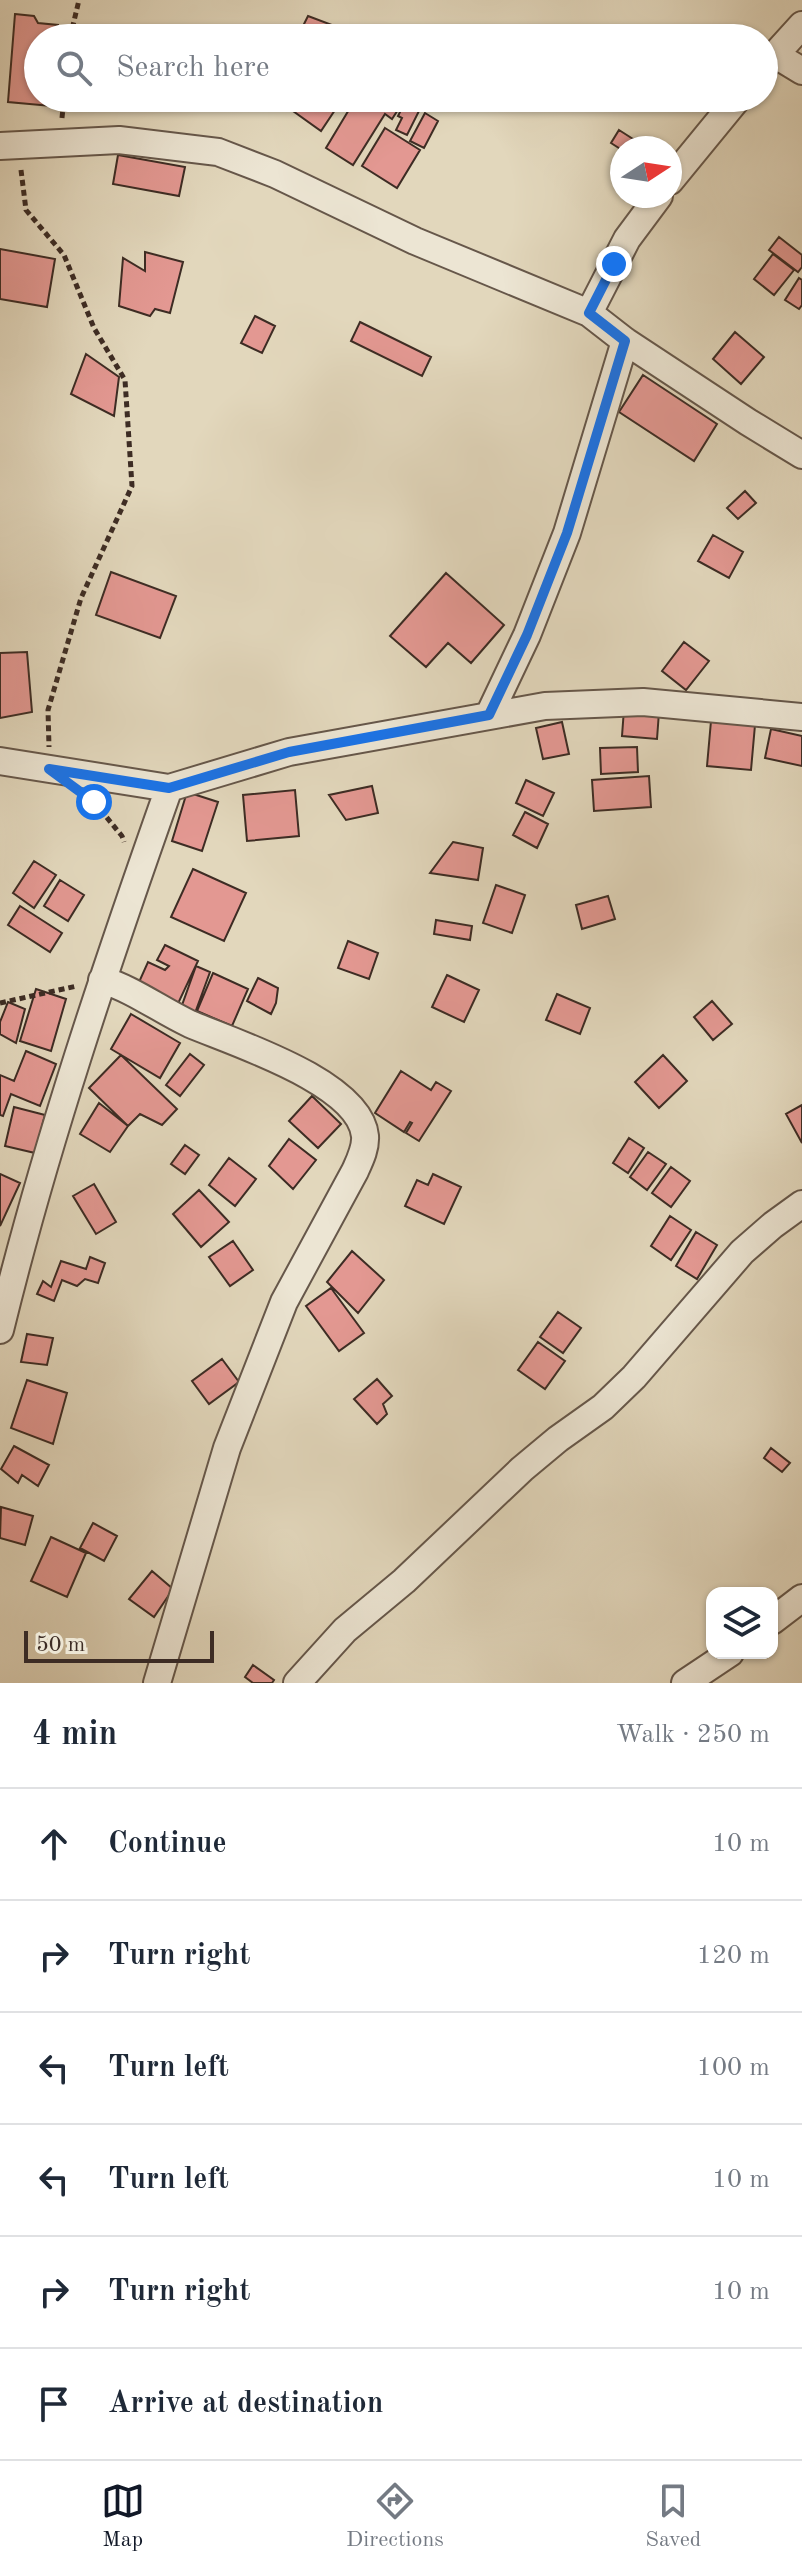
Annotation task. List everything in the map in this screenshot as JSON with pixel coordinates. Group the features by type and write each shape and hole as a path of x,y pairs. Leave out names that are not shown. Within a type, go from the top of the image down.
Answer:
{"street":[{"path":"778,50 802,25"},
{"path":"778,63 802,71"},
{"path":"682,166 727,112"},
{"path":"9,146 119,140 218,152 275,174 415,241 589,313 625,341 802,455"},
{"path":"589,313 627,239 650,208"},
{"path":"489,715 527,635 567,533 625,341"},
{"path":"0,761 169,788 289,752 545,706 643,702 802,717"},
{"path":"0,1330 15,1268 102,980 169,788"},
{"path":"102,980 124,987 141,1000 190,1024 261,1051 304,1072 333,1092 361,1120 365,1136 363,1153 355,1171 284,1302 227,1448 157,1683"},
{"path":"297,1683 345,1630 404,1581 522,1469 603,1407 634,1377 742,1252 802,1204"},
{"path":"778,1616 802,1598"},
{"path":"685,1683 721,1659"}],"path":[{"path":"73,24 79,0"},
{"path":"9,146 26,210 64,255 94,328 125,380 132,486 81,598 48,710 49,769"},
{"path":"83,793 122,836 136,881"},
{"path":"0,1003 102,980"}],"building":[{"path":"15,14 34,16 38,23 48,24 24,24 24,103 8,102"},
{"path":"308,16 329,24 304,24"},
{"path":"294,112 334,112 321,131"},
{"path":"348,112 397,112 392,119 385,114 353,165 326,148"},
{"path":"400,112 418,112 407,135 396,130 402,118 398,116"},
{"path":"425,113 438,121 424,148 410,141"},
{"path":"385,128 420,150 397,188 362,166"},
{"path":"118,155 185,167 179,196 113,184"},
{"path":"779,237 802,255 802,267 798,272 769,250"},
{"path":"0,249 55,259 47,307 0,299"},
{"path":"145,252 183,262 170,313 155,309 150,316 119,306 123,258 145,271"},
{"path":"773,254 794,270 774,295 754,279"},
{"path":"799,278 802,280 802,305 799,309 785,300"},
{"path":"255,316 275,326 262,353 241,343"},
{"path":"360,322 431,357 422,376 351,341"},
{"path":"735,332 764,357 741,384 713,359"},
{"path":"86,354 119,377 114,416 71,394"},
{"path":"643,375 717,424 694,461 619,412"},
{"path":"745,491 756,503 738,519 727,508"},
{"path":"713,535 743,552 729,578 698,561"},
{"path":"111,572 176,596 160,638 96,615"},
{"path":"446,573 504,625 471,663 448,643 426,667 390,636"},
{"path":"684,642 709,661 686,690 662,671"},
{"path":"27,652 32,712 0,718 0,653"},
{"path":"624,709 659,712 657,739 622,736"},
{"path":"711,721 755,725 751,770 707,766"},
{"path":"562,722 569,754 543,759 536,728"},
{"path":"771,729 802,736 802,766 765,758"},
{"path":"637,747 638,772 601,774 600,748"},
{"path":"649,776 651,807 594,811 592,780"},
{"path":"526,780 554,793 543,816 516,803"},
{"path":"372,786 378,813 346,820 329,795"},
{"path":"295,790 299,836 247,841 243,795"},
{"path":"187,792 218,802 202,851 172,841"},
{"path":"525,812 548,824 537,848 513,835"},
{"path":"453,842 483,848 478,880 430,873"},
{"path":"34,861 56,875 34,908 13,893"},
{"path":"193,869 246,893 224,941 171,917"},
{"path":"60,880 84,895 68,921 44,906"},
{"path":"496,885 525,895 512,933 483,923"},
{"path":"608,896 615,919 582,929 576,905"},
{"path":"20,906 62,933 50,952 8,925"},
{"path":"436,920 472,926 470,940 434,934"},
{"path":"348,941 378,953 369,979 338,968"},
{"path":"165,945 198,961 175,1010 135,991 148,962 165,970 169,966 157,960"},
{"path":"196,966 210,972 195,1013 181,1008"},
{"path":"213,973 248,989 232,1026 197,1011"},
{"path":"447,975 479,990 464,1022 432,1007"},
{"path":"258,978 278,988 271,1014 247,1001"},
{"path":"36,989 66,999 51,1051 20,1041"},
{"path":"557,994 590,1008 580,1034 546,1020"},
{"path":"712,1001 732,1024 713,1040 694,1017"},
{"path":"8,1002 25,1009 16,1043 0,1034 0,1022"},
{"path":"131,1014 180,1043 160,1078 111,1049"},
{"path":"26,1051 56,1064 40,1106 11,1094 3,1116 0,1115 0,1075 14,1081"},
{"path":"190,1054 204,1065 180,1096 166,1085"},
{"path":"121,1055 177,1109 162,1125 140,1114 128,1126 89,1088"},
{"path":"663,1055 687,1081 659,1108 635,1082"},
{"path":"401,1071 431,1090 436,1082 451,1091 419,1141 406,1133 412,1123 404,1132 375,1113"},
{"path":"312,1096 341,1124 318,1148 289,1121"},
{"path":"99,1103 128,1126 110,1152 80,1134"},
{"path":"802,1105 802,1143 786,1114"},
{"path":"14,1107 45,1115 35,1153 5,1146"},
{"path":"629,1138 644,1148 628,1173 613,1163"},
{"path":"289,1139 316,1160 293,1189 269,1166"},
{"path":"185,1145 199,1155 185,1174 171,1164"},
{"path":"648,1152 666,1164 647,1190 630,1177"},
{"path":"229,1158 256,1179 235,1206 209,1185"},
{"path":"671,1167 690,1181 671,1207 652,1193"},
{"path":"0,1174 20,1183 0,1226"},
{"path":"433,1174 461,1187 444,1224 405,1206 417,1180 428,1185"},
{"path":"94,1184 116,1222 96,1234 73,1196"},
{"path":"199,1190 229,1222 201,1247 173,1214"},
{"path":"670,1216 691,1230 671,1260 651,1246"},
{"path":"696,1232 717,1245 697,1279 676,1266"},
{"path":"233,1241 253,1270 230,1286 209,1257"},
{"path":"352,1251 384,1280 358,1313 327,1282"},
{"path":"90,1257 105,1263 98,1283 85,1279 77,1286 62,1280 54,1301 37,1294 43,1281 51,1287 61,1261 86,1269"},
{"path":"331,1288 364,1333 339,1351 306,1306"},
{"path":"558,1312 581,1328 563,1353 540,1337"},
{"path":"27,1334 53,1338 47,1365 21,1362"},
{"path":"538,1342 565,1361 545,1389 518,1370"},
{"path":"222,1359 239,1382 209,1404 192,1381"},
{"path":"377,1379 392,1396 383,1404 387,1414 377,1424 354,1399"},
{"path":"27,1380 67,1393 53,1444 11,1428"},
{"path":"14,1446 49,1465 38,1486 22,1475 18,1483 1,1469"},
{"path":"771,1448 790,1463 782,1472 764,1458"},
{"path":"1,1507 33,1516 25,1545 0,1538"},
{"path":"93,1523 117,1536 104,1561 80,1548"},
{"path":"51,1537 86,1553 67,1597 31,1581"},
{"path":"152,1571 173,1589 154,1617 129,1599"},
{"path":"253,1665 274,1680 272,1683 253,1683 245,1677"}],"route":[{"path":"94,802 49,769 169,788 289,752 489,715 527,635 567,533 625,341 589,313 614,264"}]}
